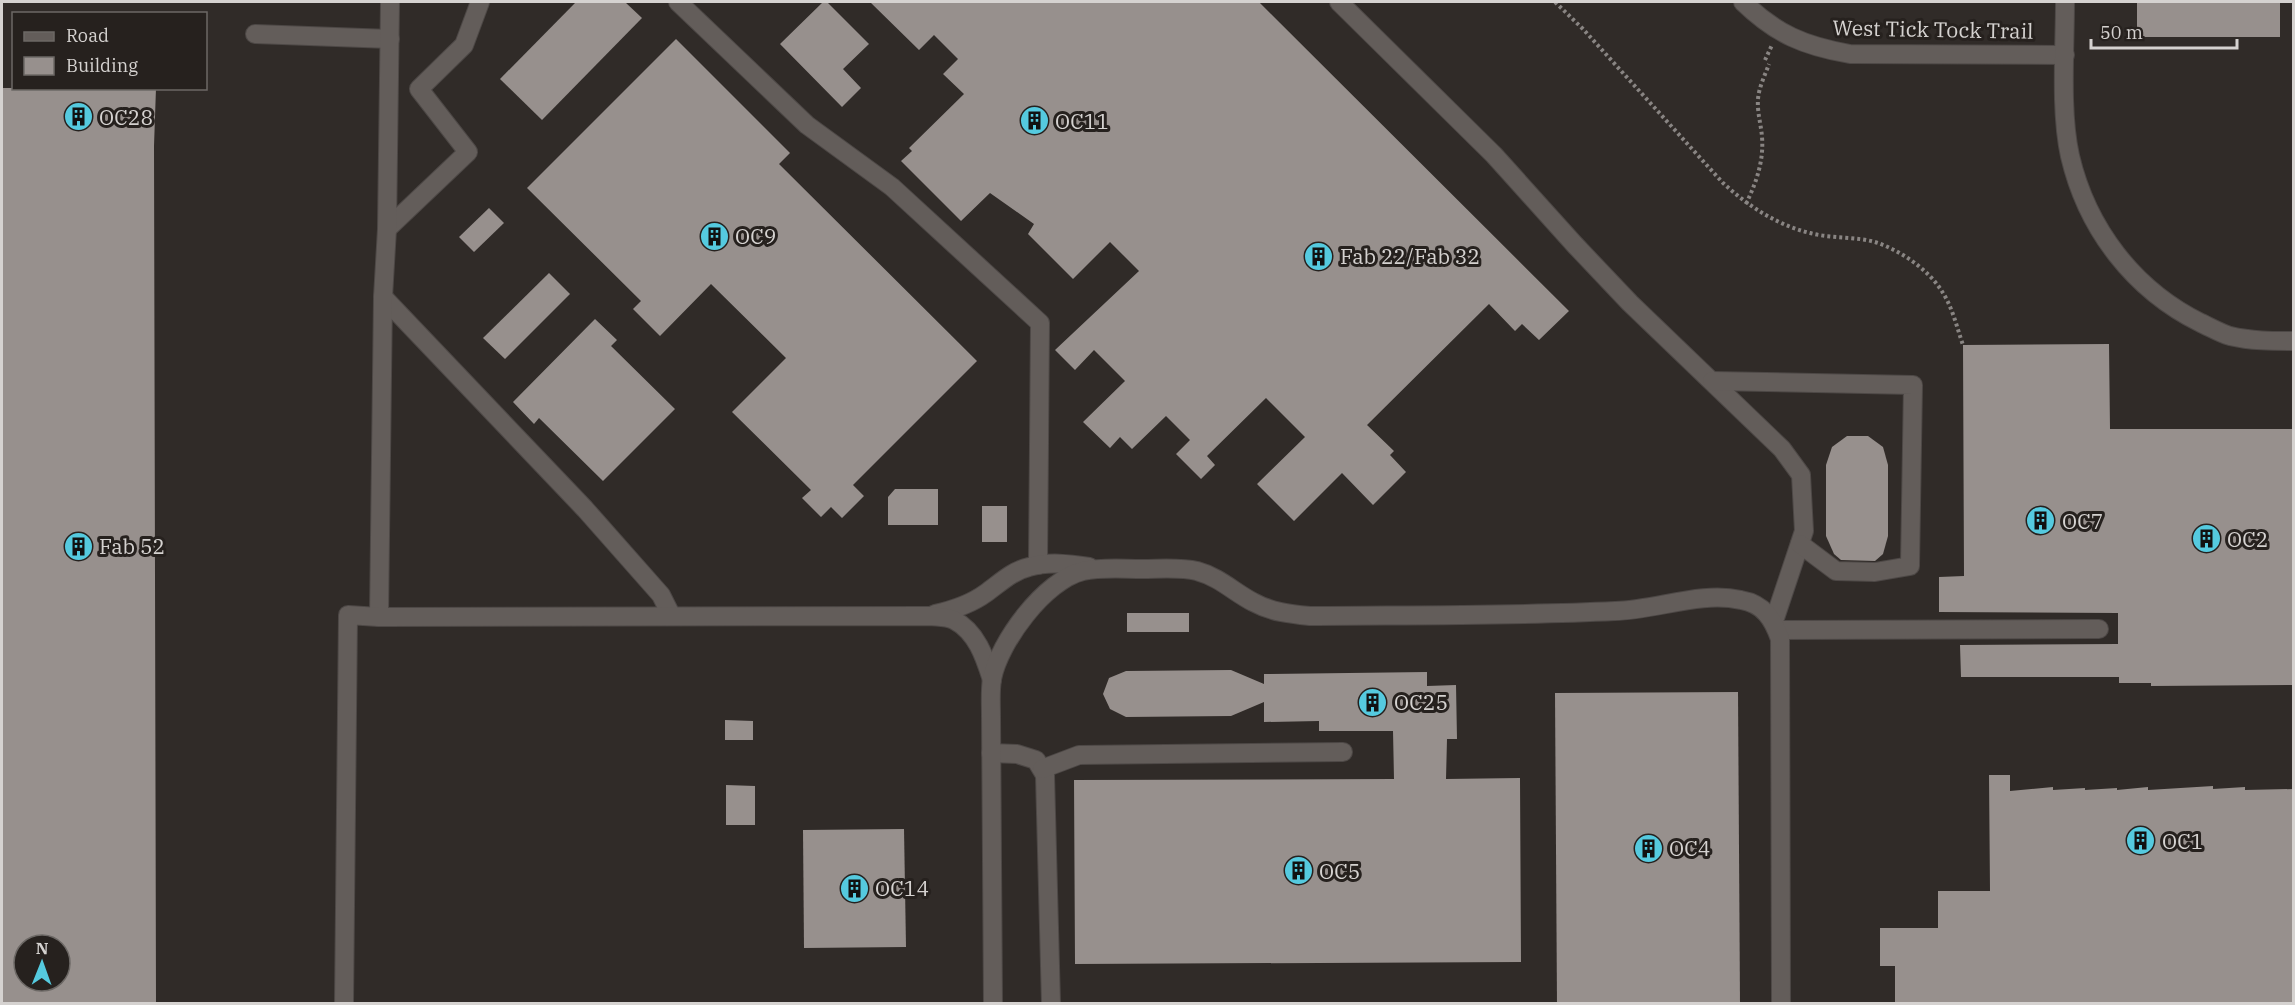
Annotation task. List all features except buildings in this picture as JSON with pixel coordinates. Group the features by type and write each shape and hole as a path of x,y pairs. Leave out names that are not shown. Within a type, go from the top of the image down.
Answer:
{"street":[{"path":"379,617 390,2"},
{"path":"387,229 468,152 419,89 464,45 480,2"},
{"path":"678,2 807,125 892,188 1040,322 1038,565"},
{"path":"1339,2 1494,154 1630,303 1782,449 1801,475 1804,531 1775,625"},
{"name":"West Tick Tock Trail","path":"1743,2 1759,17 1788,36 1818,48 1850,54 2066,55"},
{"path":"2065,2 2066,122 2070,155 2080,191 2095,223 2113,251 2132,274 2158,297 2189,317 2228,335 2257,341 2294,342"},
{"path":"255,34 390,39"},
{"path":"383,297 585,509 661,595 671,615"},
{"path":"1712,381 1913,386 1910,566 1875,572 1836,571 1800,544"},
{"path":"930,616 959,608 985,594 1009,576 1047,563 1102,569 1196,571 1214,577 1252,602 1270,609 1310,616 1617,611 1722,597 1744,600 1760,607 1775,625 1780,639 1781,1004"},
{"path":"993,1004 992,680 999,657 1017,626 1045,594 1063,580 1081,572 1102,569"},
{"path":"344,1004 348,615 379,617 930,616 954,620 971,634 984,653 992,680"},
{"path":"1775,625 2099,629"},
{"path":"1042,768 1079,755 1343,752"},
{"path":"991,753 1017,754 1036,760 1045,775 1051,1004"}],"path":[{"path":"1555,2 1583,29 1723,183 1746,204 1809,233 1877,243 1901,254 1925,272 1943,292 1963,345"},
{"path":"1746,204 1760,168 1762,137 1758,98 1769,64"}],"place":[{"name":"OC28","path":"78,117"},
{"name":"OC11","path":"1034,121"},
{"name":"OC9","path":"714,236"},
{"name":"Fab 22/Fab 32","path":"1319,256"},
{"name":"OC7","path":"2041,521"},
{"name":"OC2","path":"2206,539"},
{"name":"Fab 52","path":"78,546"},
{"name":"OC25","path":"1373,702"},
{"name":"OC1","path":"2141,841"},
{"name":"OC4","path":"1648,848"},
{"name":"OC5","path":"1298,871"},
{"name":"OC14","path":"854,888"}]}
